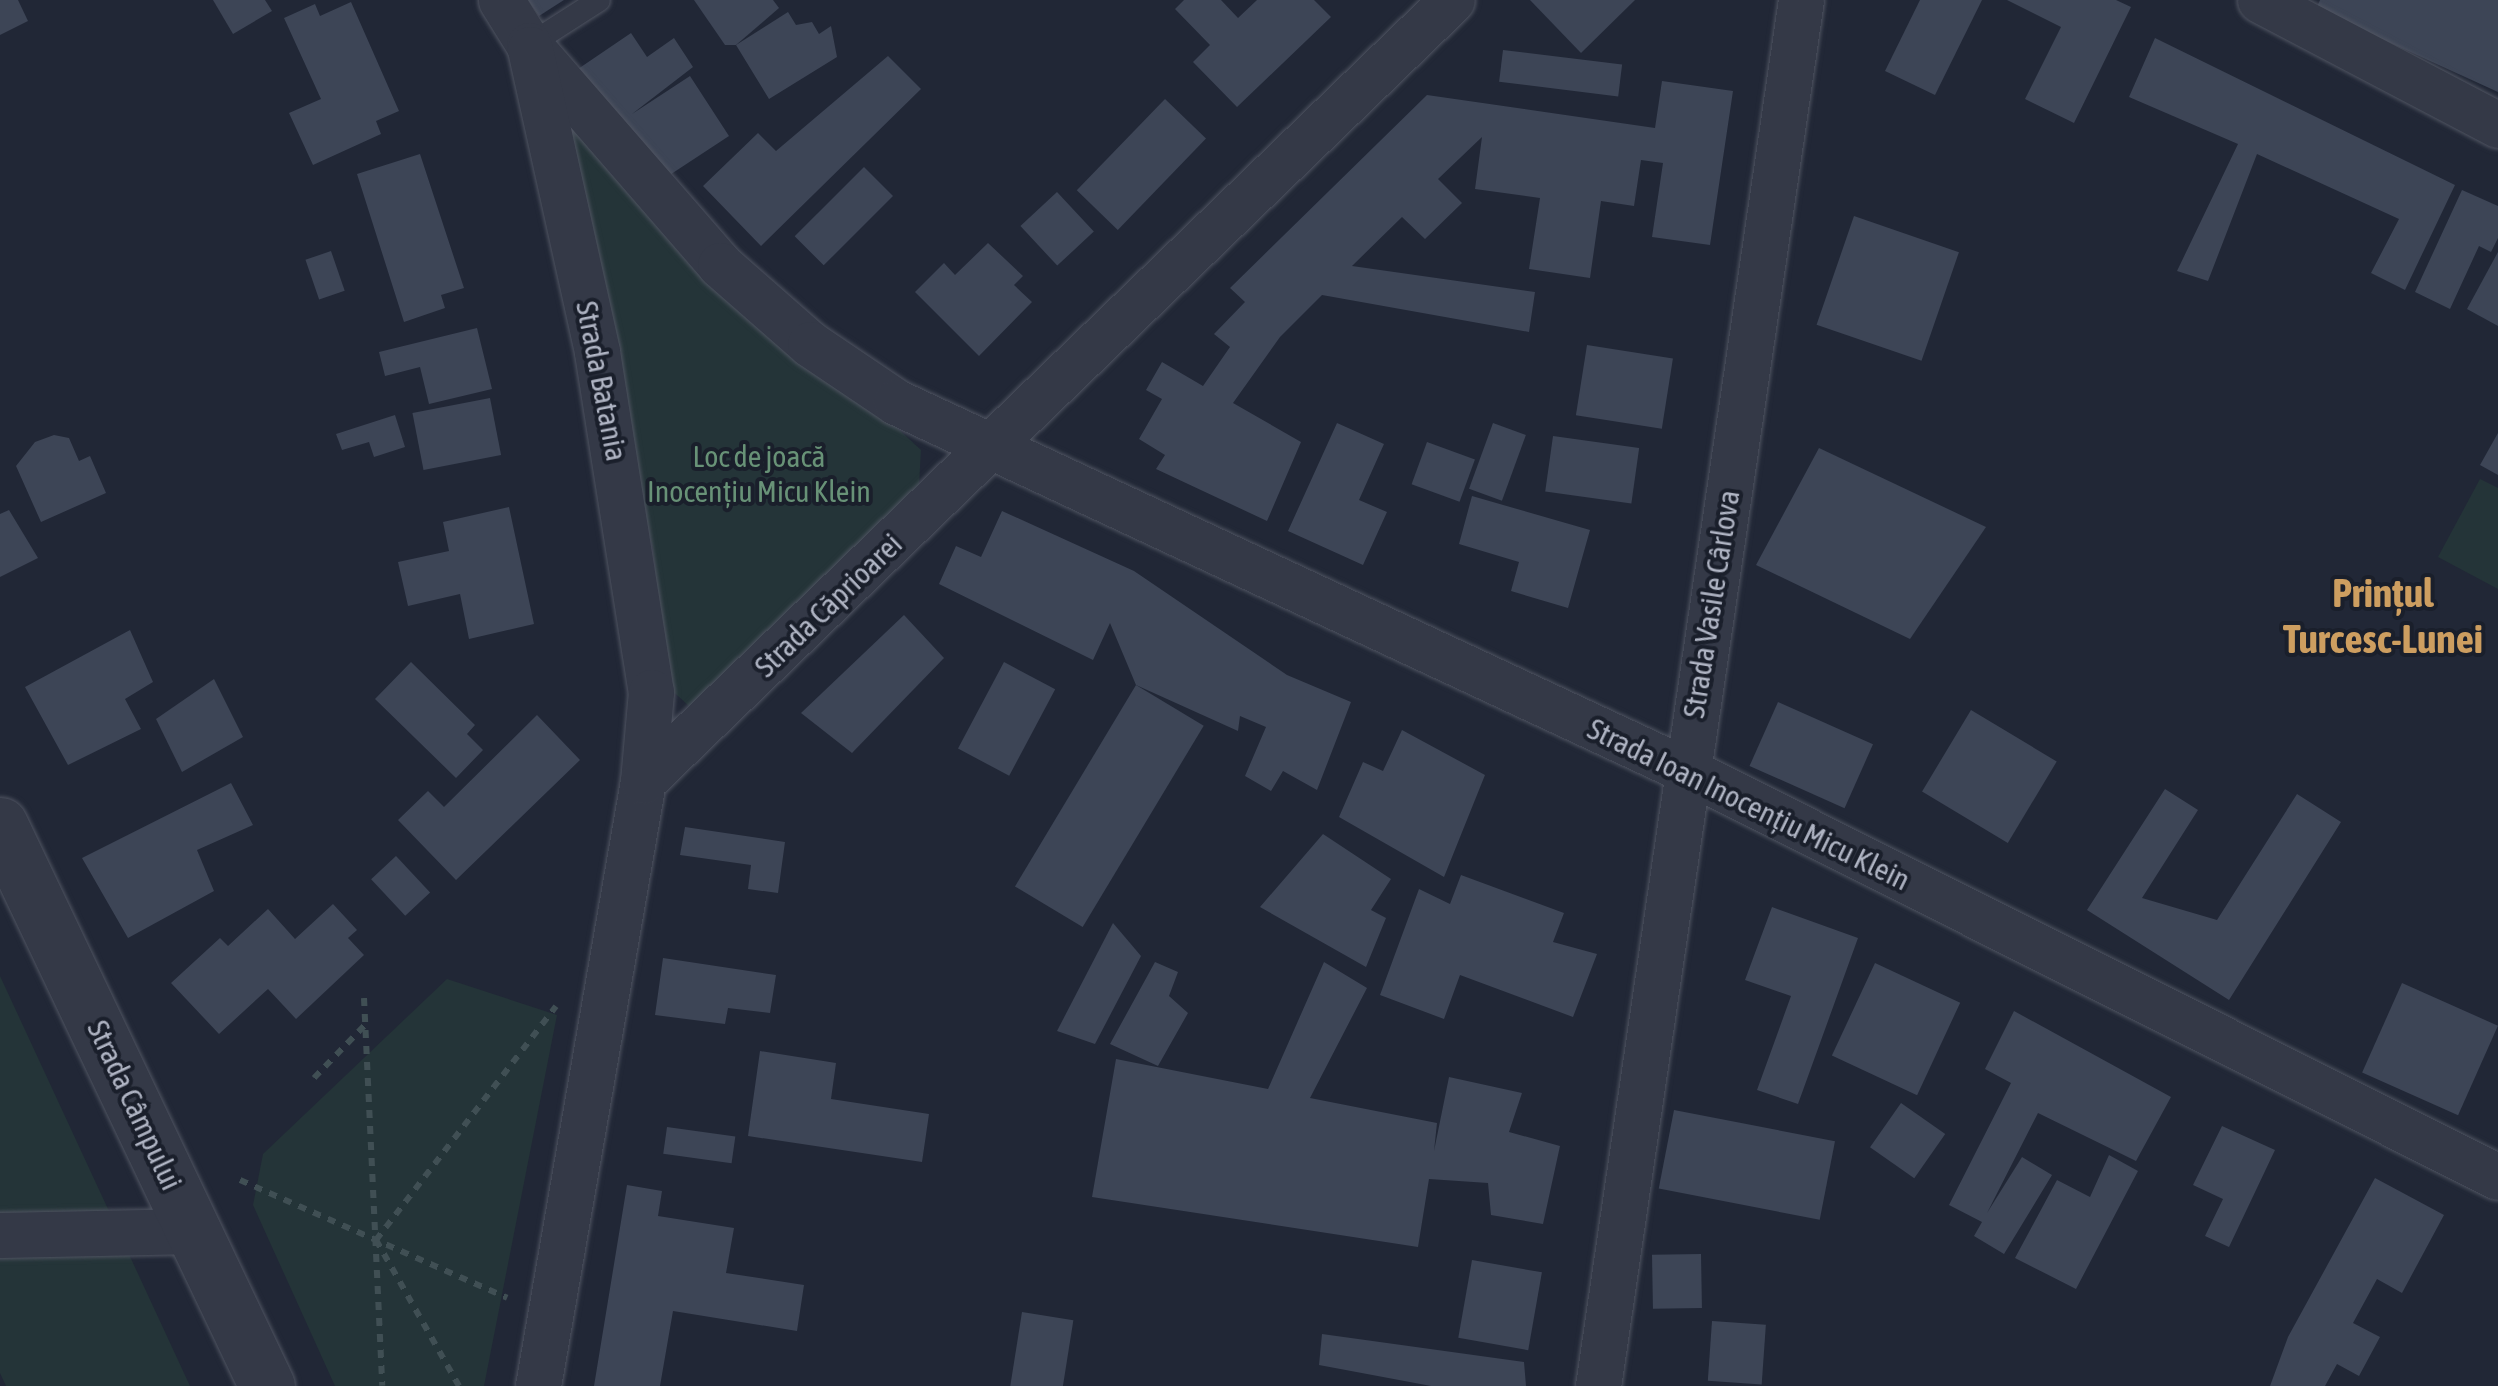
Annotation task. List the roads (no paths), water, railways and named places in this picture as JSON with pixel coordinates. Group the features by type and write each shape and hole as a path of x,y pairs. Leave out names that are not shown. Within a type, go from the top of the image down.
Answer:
{"street":[{"name":"Strada Batania","path":"501,0 529,44 720,265 810,344 896,402 992,450"},
{"name":"Strada Căprioarei","path":"643,781 992,450 1452,0"},
{"name":"Strada Vasile Cârlova","path":"1598,1386 1801,0"},
{"path":"2260,0 2498,125"},
{"name":"Strada Batania","path":"529,44 635,556 651,692 643,781"},
{"name":"Strada Ioan Inocențiu Micu Klein","path":"992,450 1686,770 2498,1177"},
{"path":"538,1386 643,781"},
{"name":"Strada Câmpului","path":"0,825 267,1386"},
{"path":"0,1235 195,1231"}],"lane":[{"path":"529,44 598,0"}],"district":[{"name":"Prințul Turcesc-Lunei","path":"2383,616"}],"park label":[{"name":"Loc de joacă Inocențiu Micu Klein","path":"759,473"}]}
